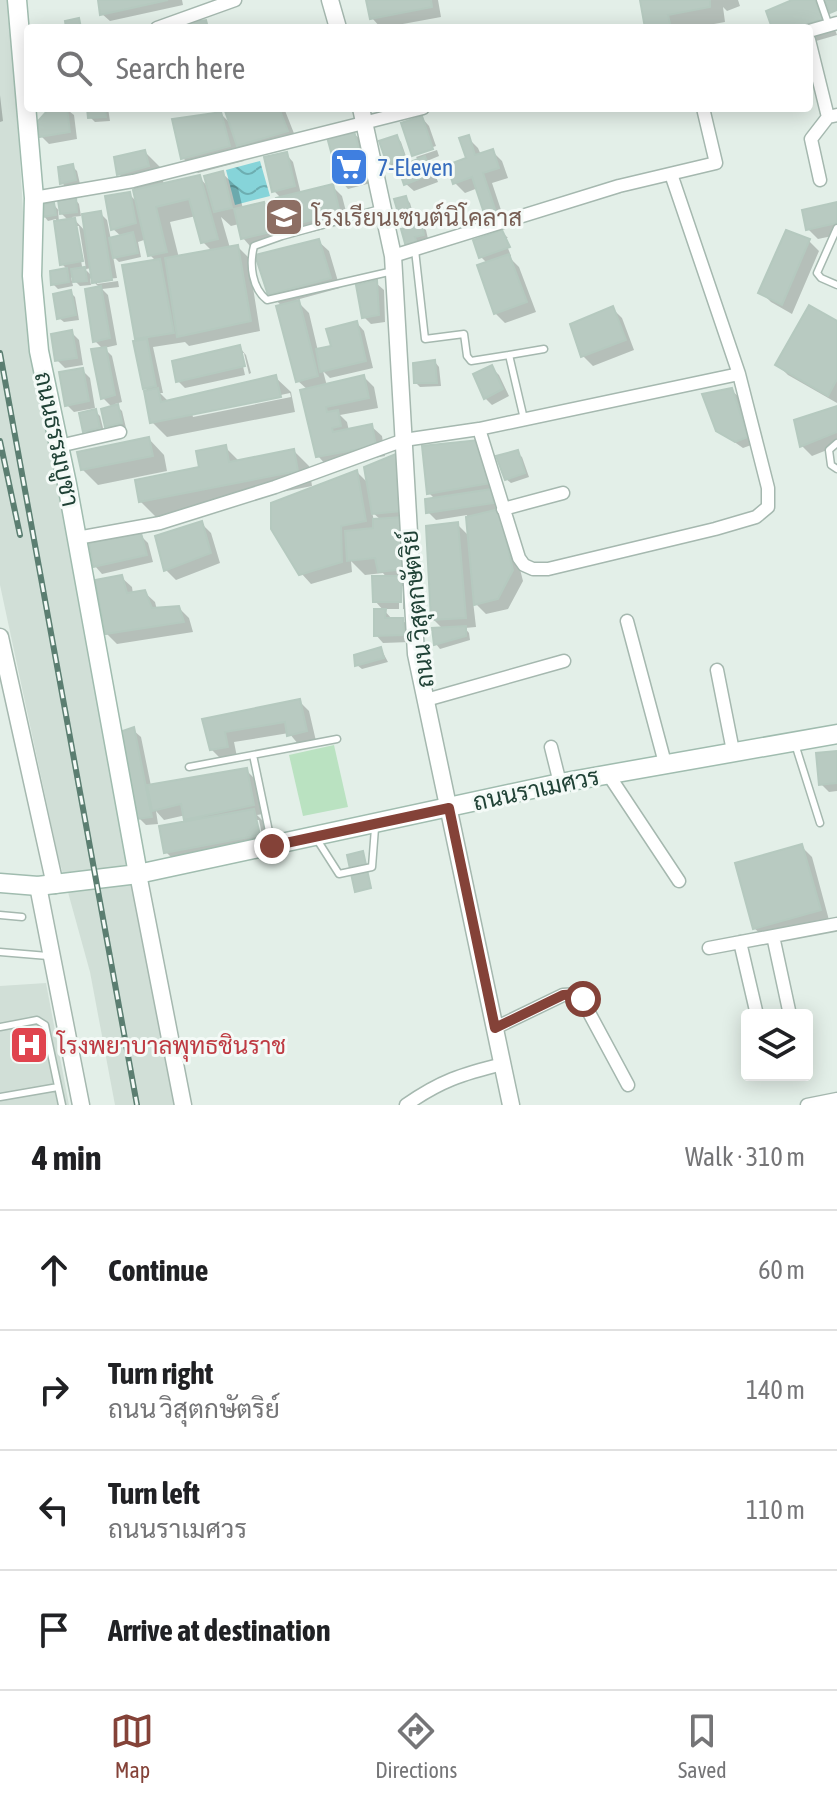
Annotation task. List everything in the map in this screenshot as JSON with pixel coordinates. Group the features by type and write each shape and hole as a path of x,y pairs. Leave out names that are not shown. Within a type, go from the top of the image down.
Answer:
{"main road":[{"name":"ถนนธรรมบูชา","path":"17,0 24,61"},
{"name":"ถนนธรรมบูชา","path":"28,112 34,198 32,276 39,351 77,538 138,874"},
{"name":"ถนนราเมศวร","path":"0,883 46,885 138,874 560,783 837,734"}],"street":[{"path":"168,24 235,0"},
{"path":"330,0 337,24"},
{"path":"813,30 833,24"},
{"path":"813,53 832,116 811,139 820,180"},
{"path":"34,198 133,181 363,115 389,112"},
{"path":"394,264 415,250 619,186 716,163 704,112"},
{"name":"ถนน วิสุตกษัตริย์","path":"363,115 394,264 416,654 511,1105"},
{"path":"479,429 519,558 524,565 533,569 572,564 756,517 768,507 768,488 739,374 671,174"},
{"path":"77,538 160,523 275,487 404,440 479,429 739,374"},
{"path":"59,446 120,432"},
{"path":"503,509 563,493"},
{"path":"627,621 665,763"},
{"path":"0,637 46,885 52,956 81,1105"},
{"path":"426,700 564,661"},
{"path":"717,670 733,751"},
{"path":"551,747 560,783"},
{"path":"608,774 679,881"},
{"path":"138,874 183,1105"},
{"path":"709,948 837,924"},
{"path":"773,936 789,1009"},
{"path":"740,942 756,1009"},
{"path":"495,1028 563,995 579,994 628,1085"},
{"path":"406,1105 435,1085 465,1073 503,1064"},
{"path":"807,1105 837,1099"}],"lane":[{"path":"820,0 833,24"},
{"path":"383,208 254,246 250,260 258,292 267,300 394,264"},
{"path":"837,228 817,273 837,285"},
{"path":"415,250 425,339 464,334 467,356 471,361 544,349"},
{"path":"509,355 524,419"},
{"path":"837,443 828,455 831,465 837,469"},
{"path":"189,767 337,739"},
{"path":"794,741 820,823"},
{"path":"253,755 272,846"},
{"path":"315,837 339,874 372,867 375,824"},
{"path":"0,915 22,917"},
{"path":"0,952 52,956"},
{"path":"0,1027 43,1021 49,1036 62,1105"},
{"path":"0,1097 58,1087"}],"shaded area":[{"path":"0,0 11,0 26,264 140,920 177,1105 115,1105 90,972 58,856 0,585"},
{"name":"โรงพยาบาลพุทธชินราช","path":"46,983 69,1105 0,1105 0,986"}],"green space":[{"path":"334,745 348,807 303,816 289,755"}],"water":[{"path":"260,161 270,196 235,205 226,170"}],"building":[{"path":"98,0 168,0 100,15"},
{"path":"366,0 431,0 432,7 370,19"},
{"path":"640,0 710,0 710,7 668,15 670,24 644,24"},
{"path":"792,0 815,0 823,19 807,24 771,24 766,11"},
{"path":"825,0 837,0 837,10 830,13"},
{"path":"79,18 80,24 65,24 65,21"},
{"path":"206,20 207,24 184,24"},
{"path":"46,112 68,112 70,132 39,137 38,121"},
{"path":"87,112 105,112 106,117 88,118"},
{"path":"221,112 230,146 181,159 172,119"},
{"path":"225,112 281,112 288,131 237,146"},
{"path":"422,116 433,149 412,156 401,123"},
{"path":"354,131 360,153 333,159 327,137"},
{"path":"397,135 405,158 387,164 379,141"},
{"path":"469,135 475,155 493,149 499,168 483,173 496,212 485,216 472,177 453,184 447,165 466,158 459,138"},
{"path":"145,150 149,166 117,175 114,157"},
{"path":"287,152 295,186 272,192 264,157"},
{"name":"7-Eleven","path":"360,153 365,176 339,182 333,159"},
{"path":"425,156 432,174 404,185 398,167"},
{"path":"73,164 76,180 60,184 58,167"},
{"path":"223,171 232,208 214,212 204,176"},
{"path":"200,175 218,239 201,243 189,199 156,207 167,252 148,256 133,190"},
{"path":"333,184 340,213 284,227 276,198"},
{"path":"130,192 136,223 111,230 105,196"},
{"path":"406,196 413,219 401,223 394,199"},
{"path":"76,197 77,212 60,214 58,200"},
{"path":"264,202 271,232 241,239 234,209"},
{"path":"837,202 837,223 806,230 802,210"},
{"path":"54,203 56,215 42,217 41,204"},
{"path":"101,211 112,280 92,283 82,214"},
{"path":"75,218 83,261 60,265 54,221"},
{"path":"422,224 424,235 415,237 417,244 406,247 401,229"},
{"path":"502,230 510,247 479,258 473,240"},
{"path":"786,230 810,239 782,305 758,293"},
{"path":"133,232 138,253 113,258 109,238"},
{"path":"319,239 331,278 268,295 255,255"},
{"path":"238,245 251,321 177,337 165,258"},
{"path":"509,254 527,302 494,314 477,265"},
{"path":"160,259 174,333 135,339 122,265"},
{"path":"85,267 87,281 73,282 71,269"},
{"path":"67,268 69,282 51,285 50,271"},
{"path":"377,280 379,315 362,318 356,285"},
{"path":"101,286 110,338 93,342 85,289"},
{"path":"71,290 76,315 57,319 53,294"},
{"path":"299,300 318,376 296,382 276,306"},
{"path":"809,305 837,321 837,379 828,396 775,365"},
{"path":"613,306 626,340 581,357 570,324"},
{"path":"357,321 366,361 320,372 316,349 331,346 326,329"},
{"path":"72,330 77,358 55,361 51,334"},
{"path":"147,339 156,386 143,389 133,341"},
{"path":"240,345 245,366 176,382 172,361"},
{"path":"106,347 115,395 101,399 91,349"},
{"path":"435,360 437,383 414,383 413,363"},
{"path":"492,365 503,389 484,399 473,374"},
{"path":"83,368 89,401 65,406 59,372"},
{"path":"276,375 281,397 150,423 144,391 158,388 161,402"},
{"path":"364,375 369,398 326,407 327,412 338,410 341,426 332,428 333,432 372,424 376,446 316,457 300,390"},
{"path":"732,388 748,437 735,442 716,431 702,394"},
{"path":"118,404 122,423 105,427 101,409"},
{"path":"837,406 837,432 800,447 794,420"},
{"path":"96,409 100,428 83,432 79,413"},
{"path":"149,437 153,456 81,470 77,452"},
{"path":"479,440 491,483 427,494 422,446"},
{"path":"226,445 229,462 294,449 298,471 139,502 135,480 199,467 196,451"},
{"path":"518,450 525,473 505,480 496,456"},
{"path":"396,454 401,511 372,514 364,467"},
{"path":"357,470 366,521 341,526 342,562 299,575 271,529 271,503"},
{"path":"492,489 494,503 426,513 425,499"},
{"path":"499,509 513,570 498,599 474,605 466,517"},
{"path":"404,517 405,569 378,572 375,558 347,561 345,531 373,528 373,519"},
{"path":"202,521 211,553 164,571 155,536"},
{"path":"458,522 466,618 431,620 426,526"},
{"path":"141,533 147,555 93,567 89,543"},
{"path":"122,575 127,593 145,590 152,608 179,606 184,622 105,634 95,580"},
{"path":"372,576 402,576 401,602 373,602"},
{"path":"374,609 386,609 385,618 403,618 404,635 374,636"},
{"path":"466,626 466,636 434,645 432,628"},
{"path":"381,647 384,658 355,666 354,655"},
{"path":"300,699 307,731 287,736 285,722 225,732 228,747 210,750 202,719"},
{"path":"134,727 152,817 137,819 120,732"},
{"path":"837,751 837,783 819,785 816,753"},
{"path":"247,768 254,805 184,820 181,804 152,811 147,785"},
{"path":"254,809 260,835 164,853 159,826"},
{"path":"802,844 821,910 753,929 735,863"},
{"path":"363,851 371,888 355,892 347,855"}],"railway":[{"path":"0,353 137,1105"},
{"path":"0,441 20,535"}],"place":[{"name":"7-Eleven","path":"349,167"},
{"name":"โรงเรียนเซนต์นิโคลาส","path":"284,217"},
{"name":"โรงพยาบาลพุทธชินราช","path":"29,1045"}],"route":[{"path":"272,846 449,808 495,1028 563,995 579,994 583,999"}]}
